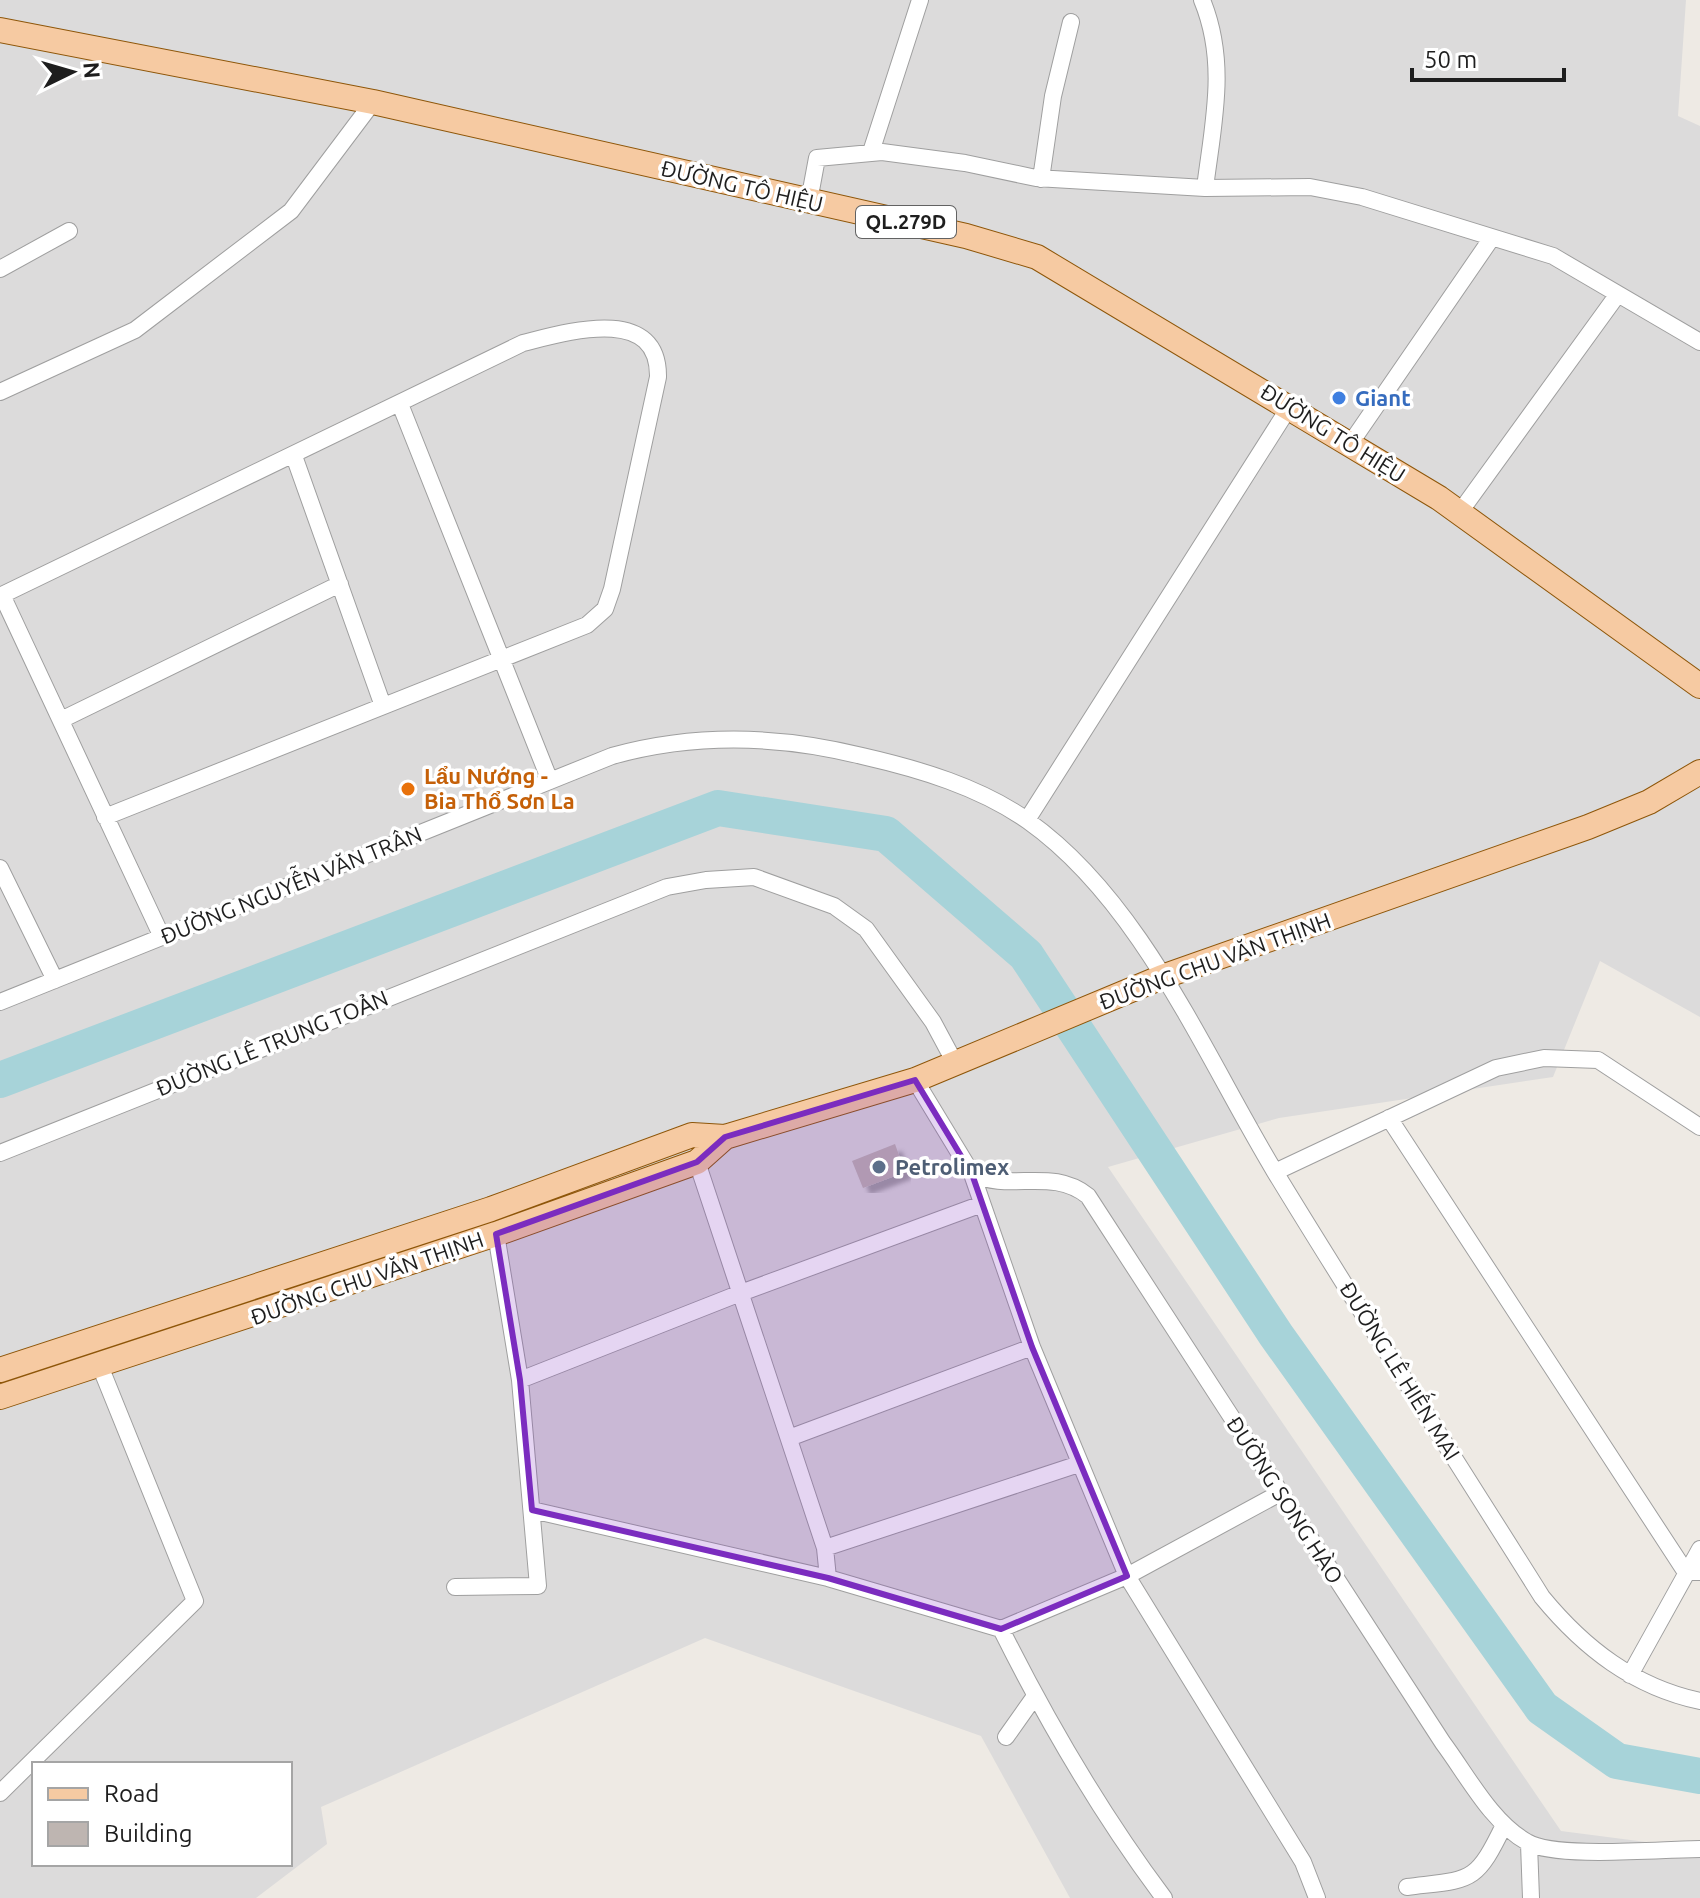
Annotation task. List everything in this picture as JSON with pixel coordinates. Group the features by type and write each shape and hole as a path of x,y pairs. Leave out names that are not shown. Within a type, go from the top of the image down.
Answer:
{"main road":[{"name":"ĐƯỜNG TÔ HIỆU","path":"0,30 373,102 966,236 1037,257 1290,406 1460,512 1700,686"},
{"name":"ĐƯỜNG CHU VĂN THỊNH","path":"0,1370 491,1209 692,1135 725,1137 915,1080 1152,982 1588,827 1649,802 1700,772"},
{"name":"ĐƯỜNG CHU VĂN THỊNH","path":"0,1397 496,1234 697,1162 725,1137"}],"street":[{"path":"871,152 920,0"},
{"path":"1202,0 1213,25 1218,70 1205,188"},
{"path":"1041,179 1053,96 1071,22"},
{"path":"0,392 135,330 291,211 373,102"},
{"path":"809,201 817,158 871,152 965,163 1041,179 1205,188 1310,187 1362,197 1553,256 1700,342"},
{"path":"0,269 69,231"},
{"path":"1350,444 1491,239"},
{"path":"1460,512 1618,294"},
{"path":"105,817 587,625 605,609 655,392 659,360 652,346 642,337 625,330 596,328 523,343 1,596 61,720 105,817 162,937"},
{"path":"400,404 550,781"},
{"path":"1027,820 1290,406"},
{"path":"294,456 383,706"},
{"path":"61,720 340,584"},
{"name":"ĐƯỜNG NGUYỄN VĂN TRÂN","path":"0,1002 612,756 660,743 703,738 763,741 845,751 897,764 976,792 1027,820 1091,879 1152,982"},
{"path":"0,868 55,980"},
{"name":"ĐƯỜNG LÊ TRUNG TOẢN","path":"0,1153 667,887 706,880 754,877 834,906 866,929 933,1022 955,1063"},
{"name":"ĐƯỜNG LÊ HIẾN MAI","path":"1152,982 1542,1597 1566,1627 1596,1654 1630,1675 1700,1701"},
{"path":"1275,1172 1496,1068 1544,1058 1598,1060 1700,1127"},
{"path":"915,1080 972,1174 1032,1347 1127,1576 1303,1862 1317,1898"},
{"path":"1389,1118 1692,1571"},
{"path":"697,1162 738,1294 825,1548 828,1578"},
{"name":"ĐƯỜNG SONG HÀO","path":"972,1174 996,1182 1030,1179 1059,1181 1088,1196 1443,1743 1504,1825 1529,1844 1567,1851 1700,1849"},
{"path":"520,1380 738,1294 982,1204"},
{"path":"455,1587 538,1586 520,1380 496,1234"},
{"path":"789,1438 1032,1347"},
{"path":"0,1769 6,1787 195,1601 100,1366"},
{"path":"825,1548 1079,1464"},
{"path":"532,1510 828,1578 1001,1629 1127,1576 1280,1493"},
{"path":"1630,1675 1692,1571 1700,1549"},
{"path":"1001,1629 1035,1696 1117,1836 1164,1898"},
{"path":"1006,1737 1035,1696"},
{"path":"1407,1887 1475,1874 1486,1863 1504,1825"},
{"path":"1529,1844 1531,1898"}],"highlighted area":[{"path":"915,1080 972,1174 1032,1347 1127,1576 1001,1629 828,1578 532,1510 520,1380 496,1234 697,1162 725,1137"}],"shaded area":[{"path":"0,0 1686,0 1678,116 1700,126 1700,1017 1600,961 1553,1077 1279,1118 1108,1167 1561,1831 1700,1849 1700,1898 1070,1898 981,1736 705,1638 321,1807 327,1844 256,1898 0,1898"}],"building":[{"name":"Petrolimex","path":"895,1144 905,1172 863,1188 852,1161"}],"waterway":[{"path":"0,1080 718,808 886,834 1026,955 1276,1335 1542,1708 1617,1761 1700,1776"}],"place":[{"name":"Giant","path":"1339,398"},
{"name":"Lẩu Nướng - Bia Thổ Sơn La","path":"408,789"},
{"name":"Petrolimex","path":"879,1167"}]}
